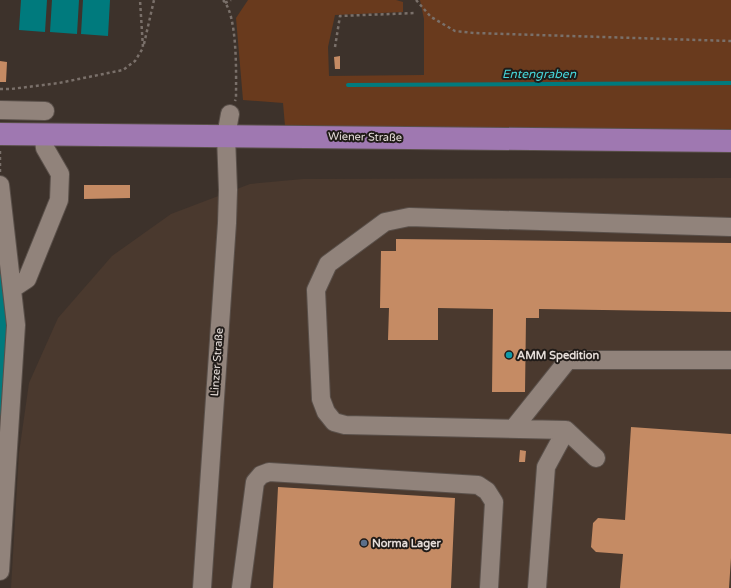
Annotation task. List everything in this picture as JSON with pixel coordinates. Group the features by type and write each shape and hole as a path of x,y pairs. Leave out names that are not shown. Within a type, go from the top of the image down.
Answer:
{"main road":[{"name":"Wiener Straße","path":"1,137 44,134 731,141"}],"street":[{"path":"5,110 44,111"},
{"name":"Linzer Straße","path":"202,588 227,223 228,190 226,136 230,114"},
{"path":"12,289 27,279 59,200 60,174 45,148 44,134"},
{"path":"0,185 16,325 0,571"},
{"path":"596,458 566,430 344,425 334,422 326,412 321,399 316,290 328,264 385,222 409,217 731,227"},
{"path":"513,429 568,360 731,360"},
{"path":"537,588 546,467 566,430"},
{"path":"241,588 255,482 261,475 269,472 478,485 487,491 494,502 489,588"}],"path":[{"path":"140,0 143,48"},
{"path":"0,89 59,83 123,70 135,61 143,48 154,0"},
{"path":"223,0 231,16 235,51 236,98 230,114"},
{"path":"225,3 231,0"},
{"path":"416,0 431,17 455,31 731,41"},
{"path":"335,47 340,16 415,13"},
{"path":"0,178 1,137"}],"shaded area":[{"path":"248,0 396,0 403,2 403,12 335,15 328,47 329,76 424,75 424,19 420,0 731,0 731,130 285,126 283,103 243,100 236,18"},
{"path":"731,178 731,588 11,588 19,453 29,383 58,318 112,256 171,214 250,184 303,179"}],"water":[{"path":"21,0 47,0 45,32 19,30"},
{"path":"52,0 79,0 77,34 50,32"},
{"path":"83,0 110,0 108,36 81,34"},
{"path":"0,243 11,322 0,484"}],"building":[{"path":"340,56 340,69 335,69 334,57"},
{"path":"0,61 7,62 6,82 0,82"},
{"path":"84,185 130,185 130,198 84,199"},
{"name":"AMM Spedition","path":"396,239 731,243 731,312 539,309 539,318 526,318 525,392 492,392 493,309 438,308 438,340 388,340 389,308 380,308 381,251 396,251"},
{"path":"631,427 731,434 731,558 729,588 620,588 623,554 596,552 591,547 593,523 598,518 625,520"},
{"path":"520,450 526,451 525,462 519,462"},
{"name":"Norma Lager","path":"278,487 455,498 451,588 273,588"}],"waterway":[{"name":"Entengraben","path":"348,85 731,83"}],"place":[{"name":"AMM Spedition","path":"509,355"},
{"name":"Norma Lager","path":"364,543"}]}
